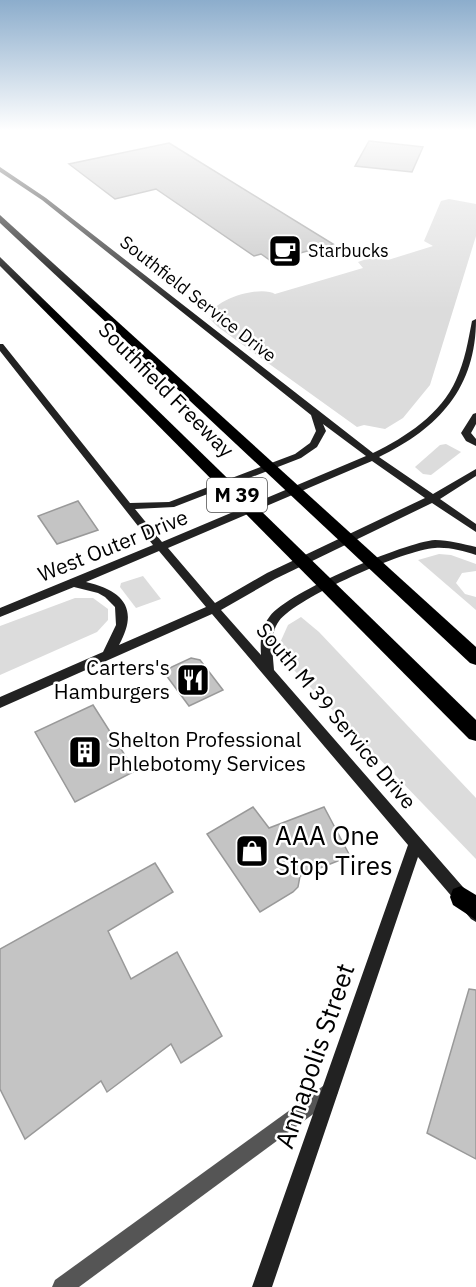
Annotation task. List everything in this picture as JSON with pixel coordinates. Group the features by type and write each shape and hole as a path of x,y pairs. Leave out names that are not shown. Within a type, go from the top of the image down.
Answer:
{"highway":[{"name":"Southfield Freeway","path":"0,218 476,658"},
{"name":"Southfield Freeway","path":"0,260 476,733"}],"main road":[{"name":"Southfield Service Drive","path":"30,190 372,458 434,498 476,530"},
{"name":"West Outer Drive","path":"0,613 162,548 372,458 416,433 440,412 457,387 464,370 476,321"},
{"path":"0,346 162,548"},
{"path":"130,506 170,505 298,456 314,445 321,430 315,412"},
{"path":"476,416 466,433 469,439 476,443"},
{"path":"0,703 215,608 271,576 434,498 476,472"},
{"path":"268,670 266,639 276,617 298,600 408,549 435,544 476,551"},
{"name":"South M 39 Service Drive","path":"162,548 471,907"},
{"path":"74,583 108,592 120,604 122,626 107,656"},
{"name":"Annapolis Street","path":"261,1287 416,842"}],"street":[{"path":"62,1287 329,1092"}],"shaded area":[{"path":"449,199 476,204 476,236 430,385 403,418 385,429 364,425 357,427 218,327 209,318 218,305 238,296 259,291 275,294 363,268 358,262 366,259 377,257 388,260 433,246 424,241 441,201"},
{"path":"446,444 461,452 431,475 423,474 415,467 440,445"},
{"path":"439,554 451,555 476,564 476,571 462,573 456,583 465,594 476,597 476,610 418,560"},
{"path":"143,576 161,599 136,608 120,587 121,583"},
{"path":"75,598 93,598 108,609 108,620 97,632 0,675 0,626"},
{"path":"301,617 319,632 476,798 476,859 291,667 279,645 288,625"}],"building":[{"path":"103,190 152,190 115,199"},
{"path":"158,190 245,190 333,244 271,261 261,254 254,256"},
{"path":"78,501 98,530 57,544 38,516"},
{"name":"Carters's Hamburgers","path":"191,658 200,660 223,690 189,706 163,671"},
{"name":"Shelton Professional Phlebotomy Services","path":"93,705 135,771 75,802 35,732"},
{"name":"AAA One Stop Tires","path":"253,807 269,828 324,807 350,856 300,876 298,887 293,892 260,912 207,834"},
{"path":"155,863 173,892 108,931 131,979 177,952 222,1036 181,1063 171,1044 107,1092 101,1081 25,1139 0,1089 0,949"},
{"path":"469,989 476,990 476,1159 427,1133"}],"place":[{"name":"Starbucks","path":"285,251"},
{"name":"Carters's Hamburgers","path":"193,680"},
{"name":"Shelton Professional Phlebotomy Services","path":"85,752"},
{"name":"AAA One Stop Tires","path":"252,851"}]}
